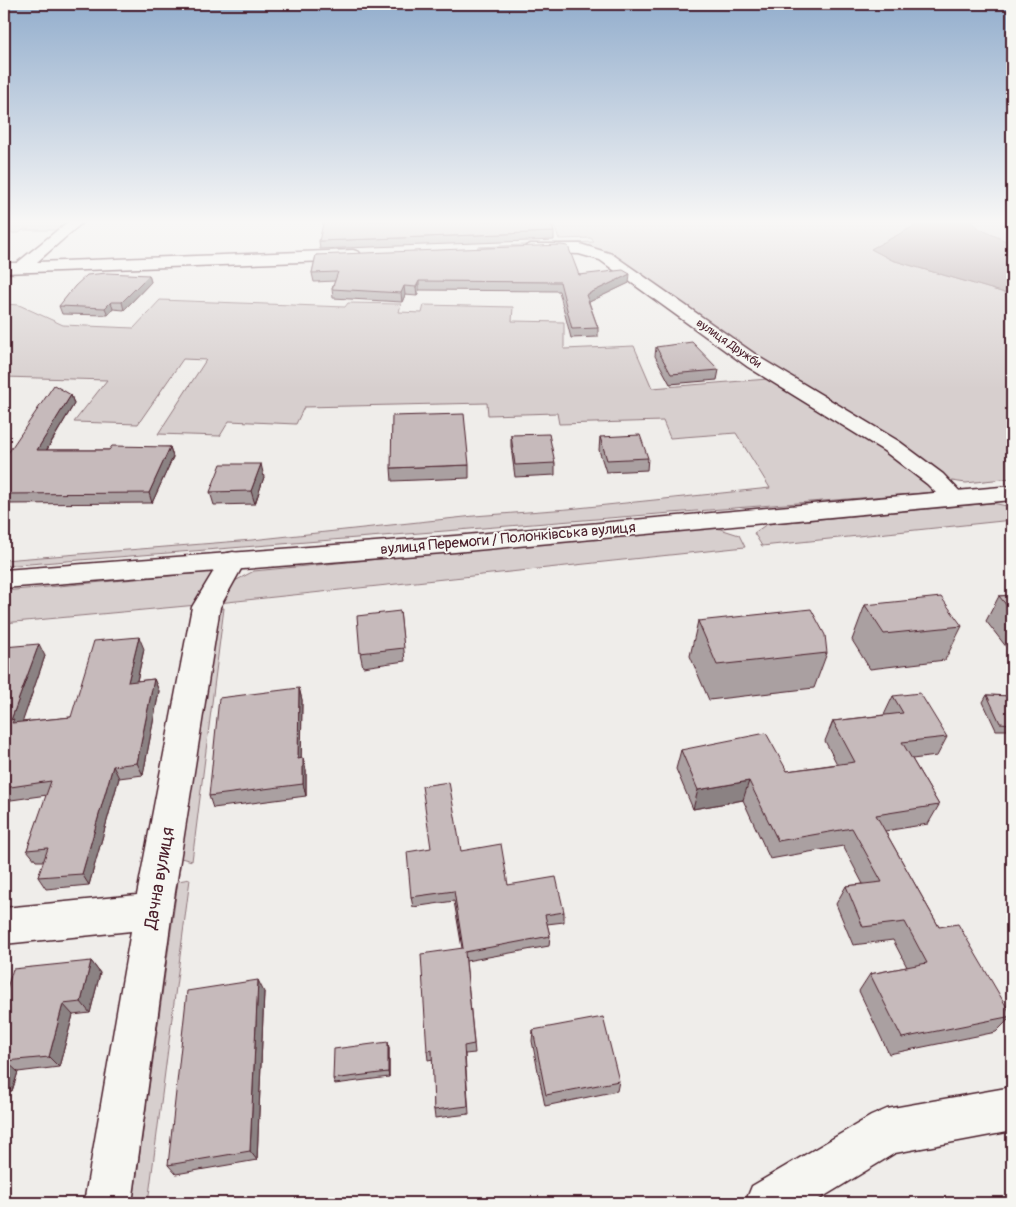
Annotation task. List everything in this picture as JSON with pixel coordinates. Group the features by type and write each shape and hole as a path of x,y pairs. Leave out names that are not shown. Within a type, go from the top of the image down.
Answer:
{"street":[{"name":"вулиця Дружби","path":"633,276 775,376 850,420 909,460 935,478 954,498"},
{"name":"вулиця Перемоги / Полонківська вулиця","path":"4,579 455,544 1012,494"},
{"name":"Дачна вулиця","path":"108,1203 153,911 206,607 233,560"},
{"path":"4,926 153,911"},
{"path":"769,1203 887,1132 1012,1109"}],"shaded area":[{"path":"640,276 948,276 1012,295 1012,478 966,483 945,480 780,374"},
{"path":"948,276 1012,276 1012,295"},
{"path":"160,300 345,307 348,303 401,304 399,312 422,313 424,305 513,307 512,321 564,322 564,349 634,346 652,388 768,379 844,421 921,474 936,492 4,566 4,560 252,540 474,516 568,509 770,488 736,433 670,438 663,421 559,424 557,413 488,415 487,403 304,407 296,424 229,421 220,436 158,434 206,360 183,359 138,424 74,422 107,380 4,377 4,304 19,305 63,325 134,328"},
{"path":"992,503 1012,507 1012,520 762,546 754,533 767,524"},
{"path":"714,527 739,535 745,547 218,603 229,584 254,571"},
{"path":"212,572 210,584 197,605 4,623 4,591"},
{"path":"224,608 192,861 181,858 215,609"},
{"path":"190,879 148,1203 133,1203 178,881"}],"building":[{"path":"86,276 148,276 122,302 111,302 105,308 59,306"},
{"path":"336,276 625,276 586,295 598,328 572,329 560,282 419,281 416,287 404,286 401,293 332,289"},
{"path":"692,342 719,370 671,374 656,347"},
{"path":"54,385 71,395 37,450 109,450 112,446 170,447 149,493 4,494 4,459"},
{"path":"464,414 469,465 391,468 392,416"},
{"path":"549,434 555,463 515,465 511,435"},
{"path":"640,435 648,458 607,460 600,437"},
{"path":"221,464 261,464 251,491 210,492"},
{"path":"1012,595 1012,612 999,596"},
{"path":"941,597 962,626 884,634 865,605"},
{"path":"811,609 825,635 827,653 717,665 698,621"},
{"path":"400,611 404,648 360,653 357,616"},
{"path":"139,637 128,682 154,679 137,763 113,766 82,874 38,877 48,848 27,850 51,781 4,788 4,647 39,644 11,720 14,719 12,723 71,717 94,641"},
{"path":"299,688 298,759 303,758 303,784 209,796 219,698"},
{"path":"920,693 947,737 902,742 939,805 876,815 939,927 958,924 1012,1016 902,1038 870,974 927,963 905,922 863,927 846,886 882,882 852,828 778,841 749,781 698,790 681,750 766,733 787,771 855,762 833,721 903,713 893,696"},
{"path":"987,695 1012,696 1012,724 1000,723"},
{"path":"449,782 461,851 501,844 508,885 556,877 564,912 545,915 550,936 465,952 474,1044 464,1046 468,1106 434,1110 432,1050 427,1051 421,954 463,948 454,891 411,897 407,852 431,848 422,786"},
{"path":"91,961 81,1002 63,1004 49,1057 6,1061 4,1070 4,997 13,969"},
{"path":"258,980 250,1151 168,1165 187,991"},
{"path":"603,1017 619,1081 546,1095 533,1030"},
{"path":"388,1042 388,1072 333,1079 334,1049"}]}
